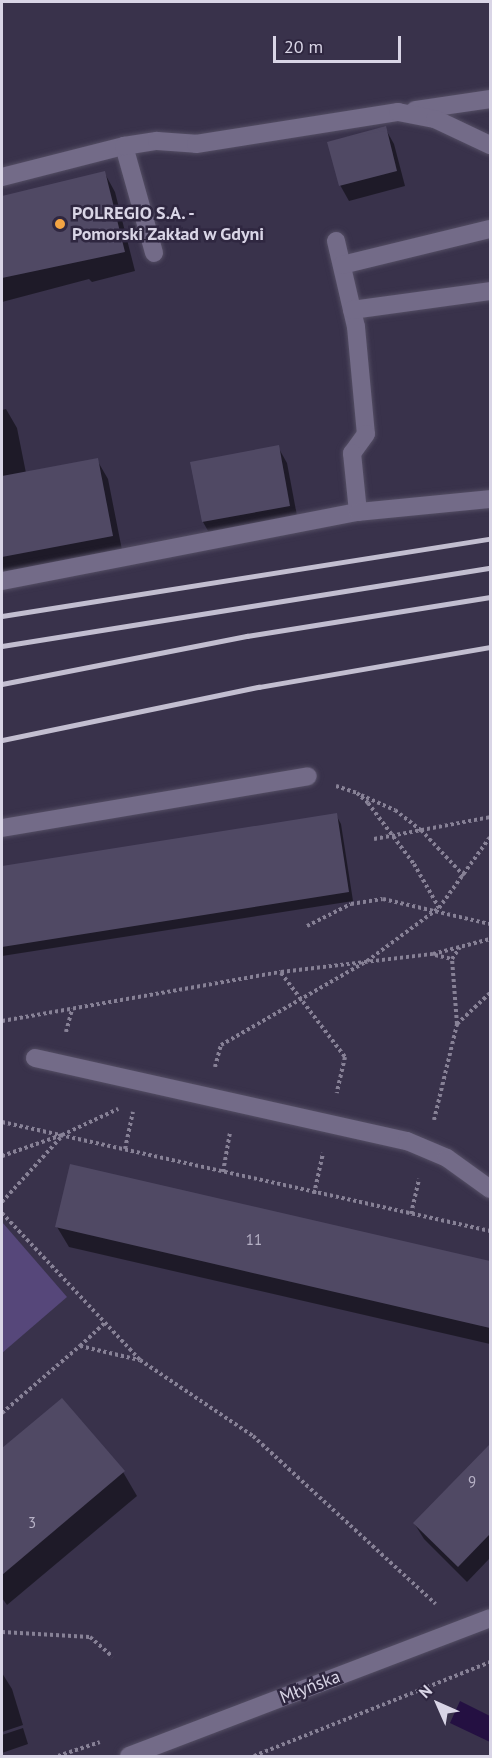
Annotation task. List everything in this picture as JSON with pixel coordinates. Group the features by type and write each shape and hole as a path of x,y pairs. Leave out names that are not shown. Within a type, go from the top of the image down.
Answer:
{"street":[{"path":"2,177 124,146 157,141 196,144 490,99"},
{"path":"398,112 435,119 490,145"},
{"path":"124,146 154,253"},
{"path":"342,265 490,229"},
{"path":"336,240 352,310 366,435 352,453 358,512"},
{"path":"352,310 490,291"},
{"path":"2,581 358,512 490,499"},
{"path":"2,828 308,776"},
{"path":"35,1058 407,1142 447,1158 490,1189"},
{"name":"Młyńska","path":"129,1756 490,1618"}],"path":[{"path":"308,776 357,793 395,810 421,830 464,876"},
{"path":"357,793 393,835 439,908"},
{"path":"374,839 490,817"},
{"path":"207,1097 221,1046 367,961 433,913 464,876 490,837"},
{"path":"307,926 351,904 383,899 433,913 490,924"},
{"path":"2,1021 281,972 433,954 490,939"},
{"path":"460,947 452,959 457,1024 490,994"},
{"path":"433,954 452,959"},
{"path":"281,972 345,1057 314,1194"},
{"path":"490,994 490,1001"},
{"path":"125,1149 140,1082"},
{"path":"2,1156 62,1136 135,1101"},
{"path":"223,1172 236,1104"},
{"path":"2,1122 314,1194 490,1231"},
{"path":"2,1202 62,1136"},
{"path":"2,1213 140,1360 253,1436 443,1610"},
{"path":"2,1413 106,1322"},
{"path":"80,1346 140,1360"},
{"path":"2,1632 90,1637 113,1657"},
{"path":"254,1756 490,1662"}],"shaded area":[{"path":"2,1222 67,1297 2,1353"},
{"path":"460,1701 490,1716 490,1742 450,1723"}],"building":[{"path":"386,126 397,171 339,186 327,142"},
{"name":"POLREGIO S.A. - Pomorski Zakład w Gdyni","path":"105,171 125,252 2,278 2,196"},
{"path":"279,445 290,506 202,522 190,462"},
{"path":"98,458 113,536 2,557 2,476"},
{"path":"337,813 349,892 2,947 2,866"},
{"path":"70,1164 490,1261 490,1328 55,1227"},
{"path":"62,1398 125,1471 2,1575 2,1448"},
{"path":"490,1444 490,1534 458,1567 413,1523"}],"railway":[{"path":"2,616 490,539"},
{"path":"2,646 490,568"},
{"path":"2,684 247,636 490,597"},
{"path":"2,740 259,687 490,647"}],"place":[{"name":"POLREGIO S.A. - Pomorski Zakład w Gdyni","path":"60,224"}]}
